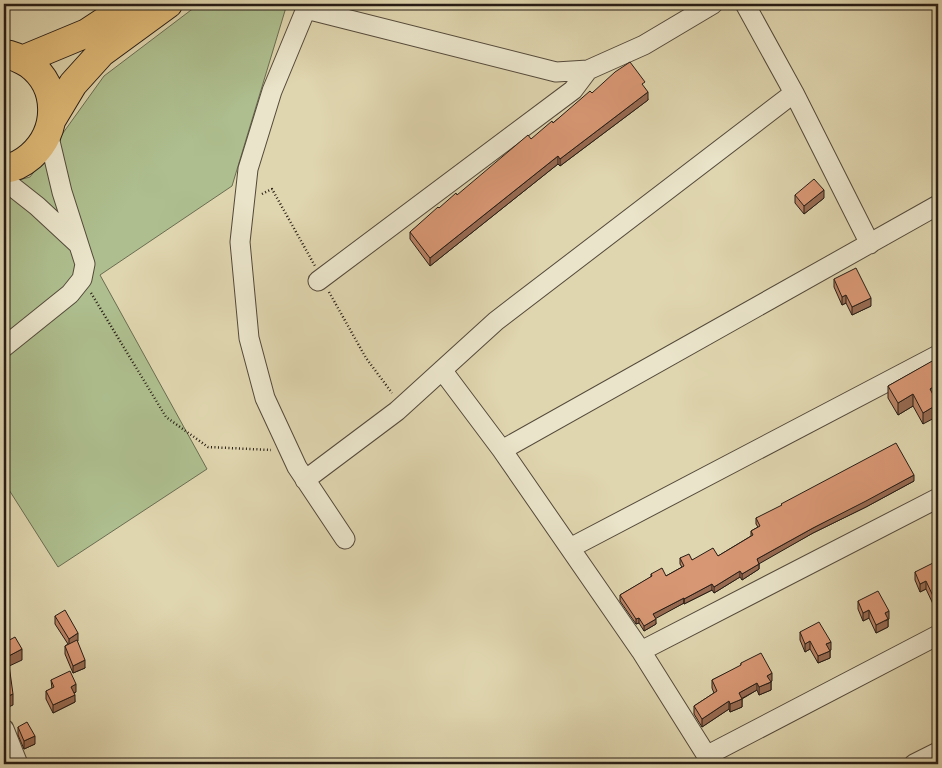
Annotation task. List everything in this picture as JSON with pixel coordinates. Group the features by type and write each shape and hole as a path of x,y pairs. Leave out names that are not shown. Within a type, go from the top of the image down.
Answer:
{"highway":[{"path":"9,55 87,33 131,4"},
{"path":"4,169 25,161 39,149 73,84 100,53 168,4"},
{"path":"9,55 33,68 43,78 49,91 52,105 50,126"}],"street":[{"path":"345,540 297,468 265,398 249,338 240,242 248,169 272,91 306,8 556,72 588,70 644,45 714,4"},
{"path":"745,4 794,93 870,244"},
{"path":"321,279 574,90 588,70"},
{"path":"305,480 397,411 496,321 794,93"},
{"path":"4,347 70,294 82,279 84,264 62,192 50,126"},
{"path":"4,180 37,206 79,245"},
{"path":"502,450 938,206"},
{"path":"570,548 938,355"},
{"path":"442,370 502,450 641,651 709,760 938,635"},
{"path":"641,651 938,498"},
{"path":"4,730 18,764"},
{"path":"914,764 938,752"}],"path":[{"path":"258,196 272,189 366,358 403,406"},
{"path":"82,279 166,417 208,447 289,451"}],"green space":[{"path":"199,4 287,4 232,186 100,275 207,469 58,567 4,482 4,356 15,341 4,323 4,184 30,177 104,76"}],"building":[{"path":"630,62 645,82 642,84 648,92 560,159 558,156 430,258 410,232 438,207 456,193 457,195 528,135 531,139 590,91 592,93 615,72"},
{"path":"814,179 824,190 804,206 795,195"},
{"path":"856,268 871,298 852,307 846,295 842,297 834,279"},
{"path":"938,356 938,384 930,389 938,404 923,413 913,394 898,403 888,386"},
{"path":"896,443 914,475 757,559 759,564 742,574 740,571 714,587 712,584 653,614 656,619 644,626 639,618 636,619 620,595 662,568 666,576 684,566 680,558 689,554 692,560 713,548 718,556 753,535 751,531 760,526 756,518"},
{"path":"935,562 938,568 938,594 933,596 926,581 920,584 915,572"},
{"path":"878,591 889,611 885,613 888,619 876,625 869,610 863,613 858,601"},
{"path":"65,610 78,633 69,639 55,616"},
{"path":"819,622 831,642 826,644 830,651 818,656 810,641 805,644 800,632"},
{"path":"15,637 22,649 5,658 9,665 13,694 4,698 4,643"},
{"path":"77,640 85,660 73,666 65,646"},
{"path":"761,653 772,673 767,676 771,682 759,687 757,683 739,693 742,699 730,704 729,701 702,719 694,706 717,691 712,680"},
{"path":"70,671 76,684 71,687 75,695 53,705 46,691 54,687 51,680"},
{"path":"27,722 35,736 24,741 18,727"}]}
